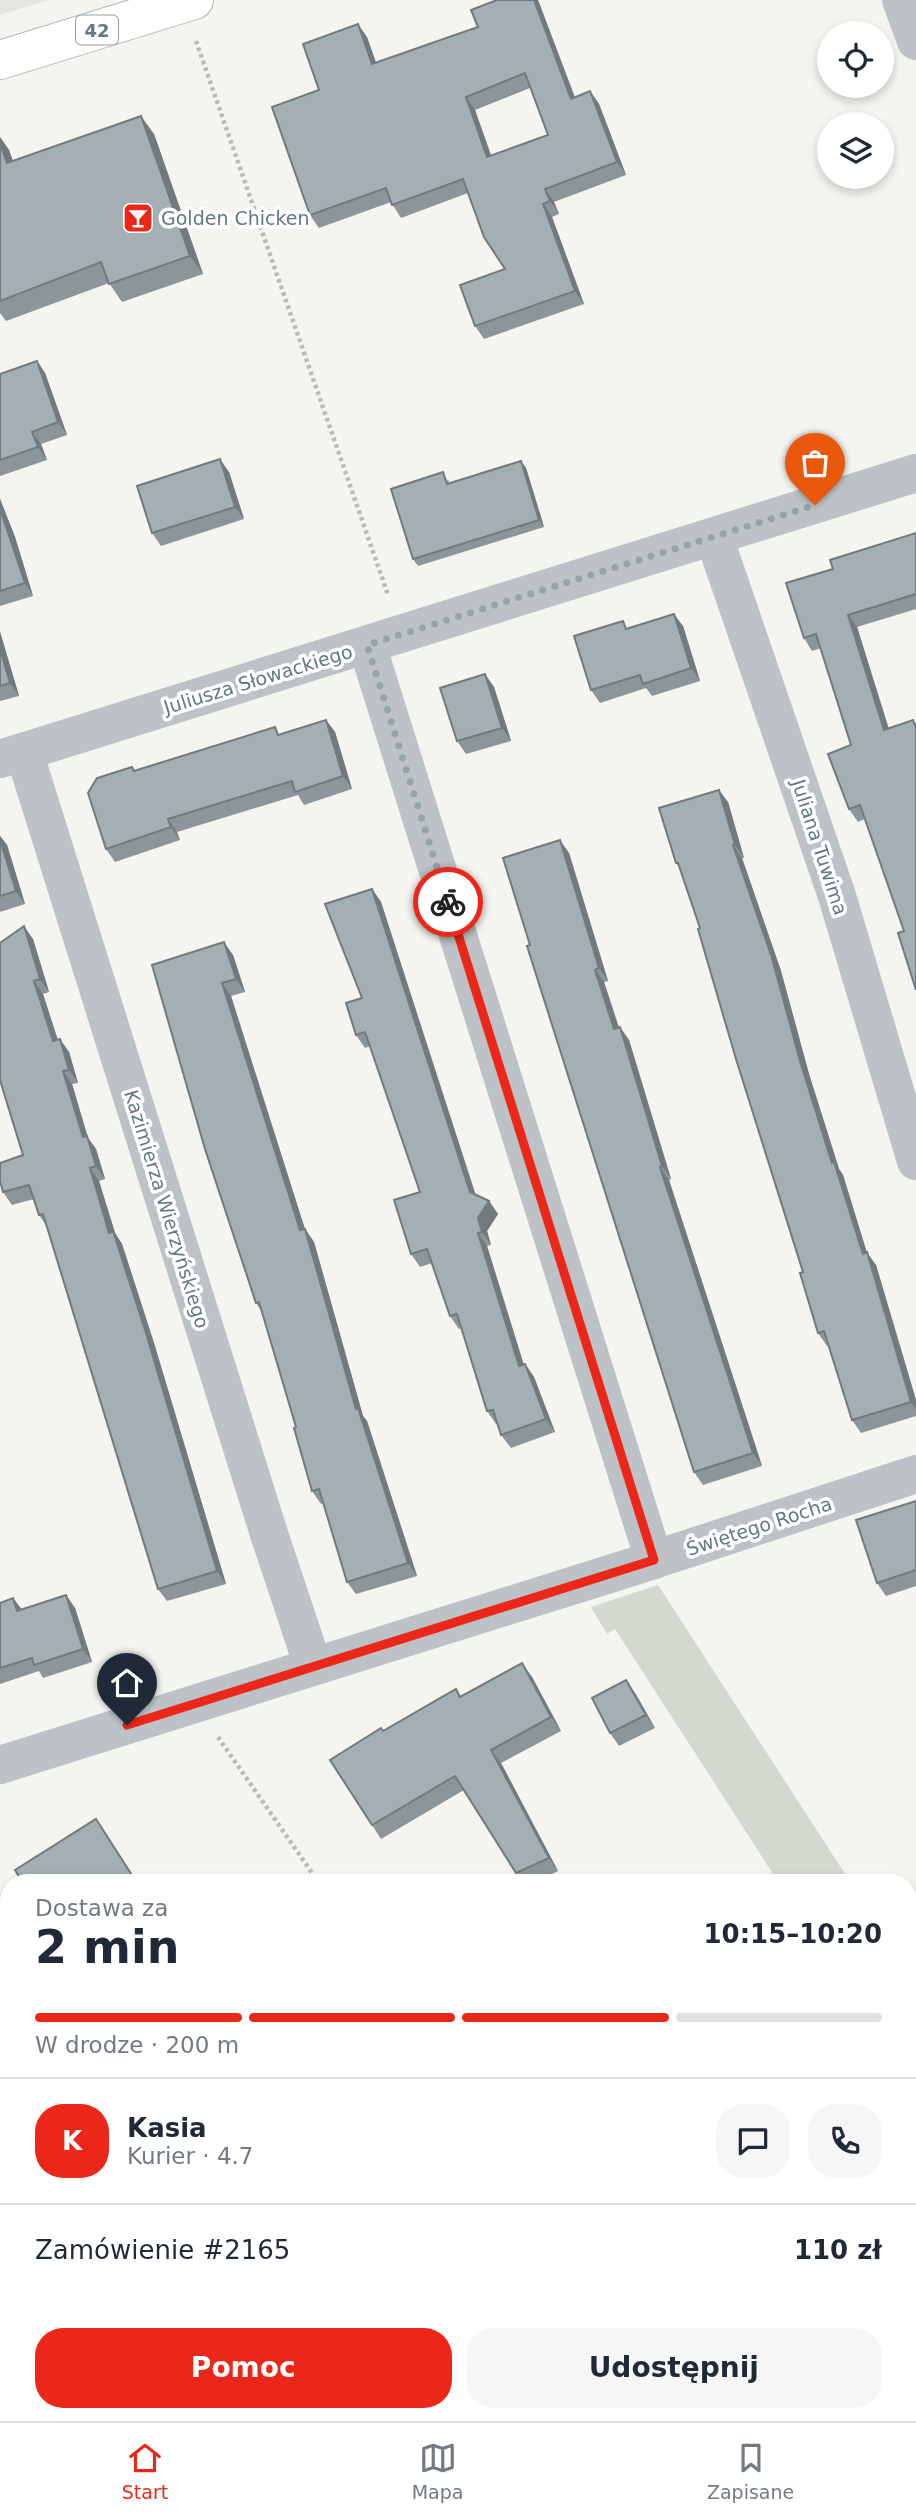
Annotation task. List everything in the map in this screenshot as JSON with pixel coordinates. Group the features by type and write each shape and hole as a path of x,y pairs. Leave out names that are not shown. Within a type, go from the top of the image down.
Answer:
{"main road":[{"name":"42","path":"0,60 188,2"}],"street":[{"path":"901,0 916,41"},
{"name":"Juliusza Słowackiego","path":"12,755 916,473"},
{"name":"Juliana Tuwima","path":"714,537 837,896 916,1161"},
{"path":"385,640 654,1560"},
{"name":"Kazimierza Wierzyńskiego","path":"12,755 313,1666"},
{"name":"Świętego Rocha","path":"0,1765 654,1560 916,1474"}],"path":[{"path":"188,2 385,640"},
{"path":"202,1701 217,1735 313,1874"}],"shaded area":[{"path":"0,0 48,0 0,15"},
{"path":"658,1585 845,1874 773,1874 615,1629 607,1634 591,1607"}],"building":[{"path":"497,0 534,0 571,99 590,91 617,162 545,189 550,201 543,204 575,291 475,326 460,285 505,269 484,237 463,179 392,205 386,188 310,215 272,107 319,90 303,44 358,24 372,64 478,27 471,10","holes":["525,73 548,135 487,157 466,97"]},
{"path":"141,116 190,256 109,284 101,262 0,301 0,143 7,163"},
{"path":"37,361 58,422 32,432 38,447 0,460 0,374"},
{"path":"220,459 235,507 152,533 137,486"},
{"path":"521,461 539,520 413,559 391,489 443,472 447,484"},
{"path":"0,509 25,583 0,591"},
{"path":"916,533 916,594 848,615 884,730 913,720 916,728 916,990 898,933 904,931 860,805 849,809 828,754 851,745 816,634 804,638 786,583 833,569 830,560"},
{"path":"674,614 691,668 643,684 640,675 591,690 574,636 623,621 626,629"},
{"path":"0,649 10,683 0,686"},
{"path":"485,674 502,728 457,741 440,688"},
{"path":"326,720 343,776 295,792 292,781 168,819 171,827 106,849 88,793 97,778 132,767 134,771 275,727 278,735"},
{"path":"719,790 733,845 772,958 832,1163 834,1162 863,1254 867,1252 911,1402 852,1420 824,1331 818,1333 800,1273 803,1272 736,1059 698,929 700,928 659,808"},
{"path":"0,840 16,891 0,896"},
{"path":"560,840 599,968 595,970 614,1029 620,1027 662,1166 660,1167 753,1453 694,1472 527,946 530,945 503,858"},
{"path":"372,889 470,1192 489,1201 478,1218 482,1232 478,1233 519,1366 525,1364 546,1419 501,1435 493,1410 487,1411 457,1314 450,1316 427,1249 411,1254 394,1200 420,1192 365,1032 356,1035 346,1003 362,998 325,904"},
{"path":"24,926 40,979 34,981 53,1041 60,1039 69,1070 63,1071 83,1137 87,1136 96,1166 90,1168 109,1233 113,1231 145,1330 217,1571 158,1589 43,1214 39,1215 29,1185 3,1192 0,1181 0,1163 23,1155 0,1080 0,943"},
{"path":"224,942 236,979 222,983 300,1230 305,1229 356,1409 358,1408 408,1563 347,1582 319,1489 312,1491 259,1302 256,1303 205,1149 152,965"},
{"path":"916,1501 916,1570 877,1583 856,1520"},
{"path":"66,1595 83,1649 34,1665 32,1658 0,1668 0,1603 13,1598 17,1611"},
{"path":"522,1663 551,1717 491,1750 549,1858 516,1873 455,1776 372,1825 330,1760 381,1728 383,1731 456,1689 460,1697"},
{"path":"626,1680 646,1715 610,1733 592,1698"},
{"path":"96,1819 131,1874 17,1874 15,1870"}],"way so far":[{"path":"448,902 367,645 815,505"}],"place":[{"name":"Golden Chicken","path":"138,218"}],"route":[{"path":"127,1725 654,1560 448,902"}]}
